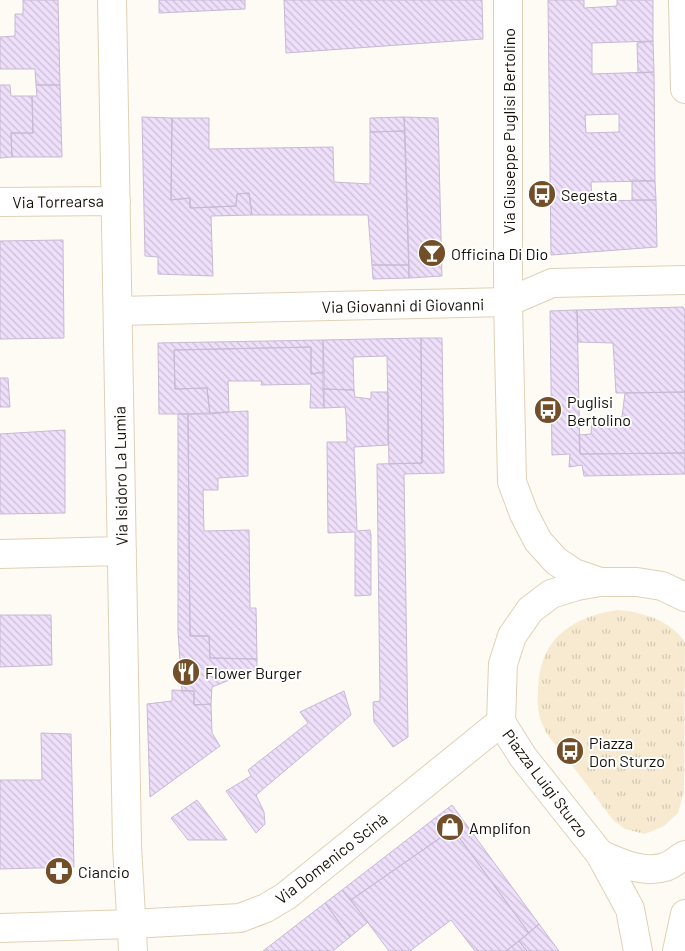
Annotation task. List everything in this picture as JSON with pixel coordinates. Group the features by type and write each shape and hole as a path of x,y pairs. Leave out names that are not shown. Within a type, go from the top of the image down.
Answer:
{"street":[{"name":"Via Isidoro La Lumia","path":"112,0 127,845 133,951"},
{"name":"Via Giuseppe Puglisi Bertolino","path":"508,0 508,302 512,482 524,514 538,541 556,561 574,573 600,582"},
{"path":"684,0 685,89"},
{"name":"Via Torrearsa","path":"0,202 116,201"},
{"name":"Via Giovanni di Giovanni","path":"118,311 508,302 552,283 685,280"},
{"path":"0,554 122,551"},
{"path":"637,582 685,580"},
{"name":"Piazza Luigi Sturzo","path":"638,951 630,909 600,854 523,757 501,722 503,664 512,636 530,610 551,594 577,586 600,582 637,582 662,586 685,597"},
{"name":"Via Domenico Scinà","path":"0,928 240,918 266,908 286,896 501,722"},
{"name":"Piazza Luigi Sturzo","path":"600,854 626,866 644,869 665,867 685,854"},
{"path":"677,951 685,914"}],"green space":[{"path":"618,610 655,618 672,628 685,642 684,792 678,813 664,826 645,834 625,829 613,820 548,735 538,710 540,672 544,657 551,644 572,625 601,613"}],"building":[{"path":"23,0 58,0 60,85 36,85 35,69 0,69 0,37 15,36 15,14 23,14"},
{"path":"159,0 245,0 245,9 159,13"},
{"path":"284,0 482,0 483,39 286,53"},
{"path":"548,0 584,0 584,8 617,6 617,0 653,0 653,41 592,43 592,74 654,72 655,181 591,182 592,201 656,200 657,247 551,255","holes":["619,114 619,132 586,133 585,115"]},
{"path":"653,41 654,72 638,73 637,43"},
{"path":"0,85 10,85 11,96 32,96 33,133 11,133 12,157 0,158"},
{"path":"36,85 60,85 62,157 12,157 11,133 33,133 32,96 37,96"},
{"path":"142,117 172,118 171,200 190,198 190,208 236,206 237,194 249,193 252,215 211,216 213,276 158,274 158,257 145,256"},
{"path":"404,117 405,131 370,132 370,118"},
{"path":"404,117 438,118 442,276 409,278"},
{"path":"172,118 209,118 209,149 333,147 334,182 370,184 370,132 405,131 409,265 372,265 368,215 252,215 249,193 237,194 236,206 190,208 190,198 171,200"},
{"path":"632,180 655,181 656,200 632,200"},
{"path":"63,240 64,338 0,339 0,241"},
{"path":"372,265 409,265 409,278 373,279"},
{"path":"683,307 685,310 685,392 616,393 613,343 578,342 577,310"},
{"path":"577,310 580,454 685,453 685,474 584,476 582,465 569,467 570,454 552,455 550,311"},
{"path":"421,338 422,463 389,464 387,356 353,357 354,390 323,389 323,340"},
{"path":"421,338 442,338 444,473 404,474 408,737 393,747 374,722 373,702 380,701 377,464 422,463"},
{"path":"323,340 324,372 311,374 311,347 174,350 175,389 207,388 210,414 159,414 158,343"},
{"path":"311,347 311,374 324,372 324,408 310,408 311,384 261,385 262,381 228,381 229,412 210,414 207,388 175,389 174,350"},
{"path":"0,378 8,378 10,407 0,407"},
{"path":"323,389 354,390 355,397 371,399 371,392 388,392 388,445 354,447 357,531 370,530 371,535 371,595 355,596 355,532 328,533 327,442 347,442 345,407 324,408"},
{"path":"685,392 685,453 580,454 579,435 591,434 592,418 622,417 625,393"},
{"path":"248,411 248,476 218,478 218,490 203,490 204,531 249,530 250,608 256,608 257,659 210,658 209,636 190,636 188,414"},
{"path":"178,414 188,414 190,636 209,636 210,658 257,659 257,669 212,687 211,704 194,705 194,691 182,691 178,632"},
{"path":"65,430 65,513 0,514 0,434"},
{"path":"0,615 51,615 52,665 0,667"},
{"path":"172,690 194,691 194,705 211,704 212,733 220,746 150,797 147,704 172,701"},
{"path":"344,691 351,715 256,795 264,812 265,824 256,833 226,791 251,776 248,770 308,723 300,712"},
{"path":"41,733 71,734 74,867 0,869 0,780 42,780"},
{"path":"197,800 227,840 188,840 171,818"},
{"path":"452,805 539,924 529,933 453,829 351,900 342,890"},
{"path":"453,829 529,933 506,951 475,951 451,920 410,951 389,951 351,900"},
{"path":"342,890 368,922 350,937 325,903"},
{"path":"325,903 350,937 333,951 263,951"},
{"path":"539,924 559,951 527,951 519,941"},
{"path":"519,941 527,951 506,951"}],"place":[{"name":"Segesta","path":"542,194"},
{"name":"Officina Di Dio","path":"432,253"},
{"name":"Puglisi Bertolino","path":"548,410"},
{"name":"Flower Burger","path":"186,672"},
{"name":"Piazza Don Sturzo","path":"570,751"},
{"name":"Amplifon","path":"450,827"},
{"name":"Ciancio","path":"59,871"}]}
